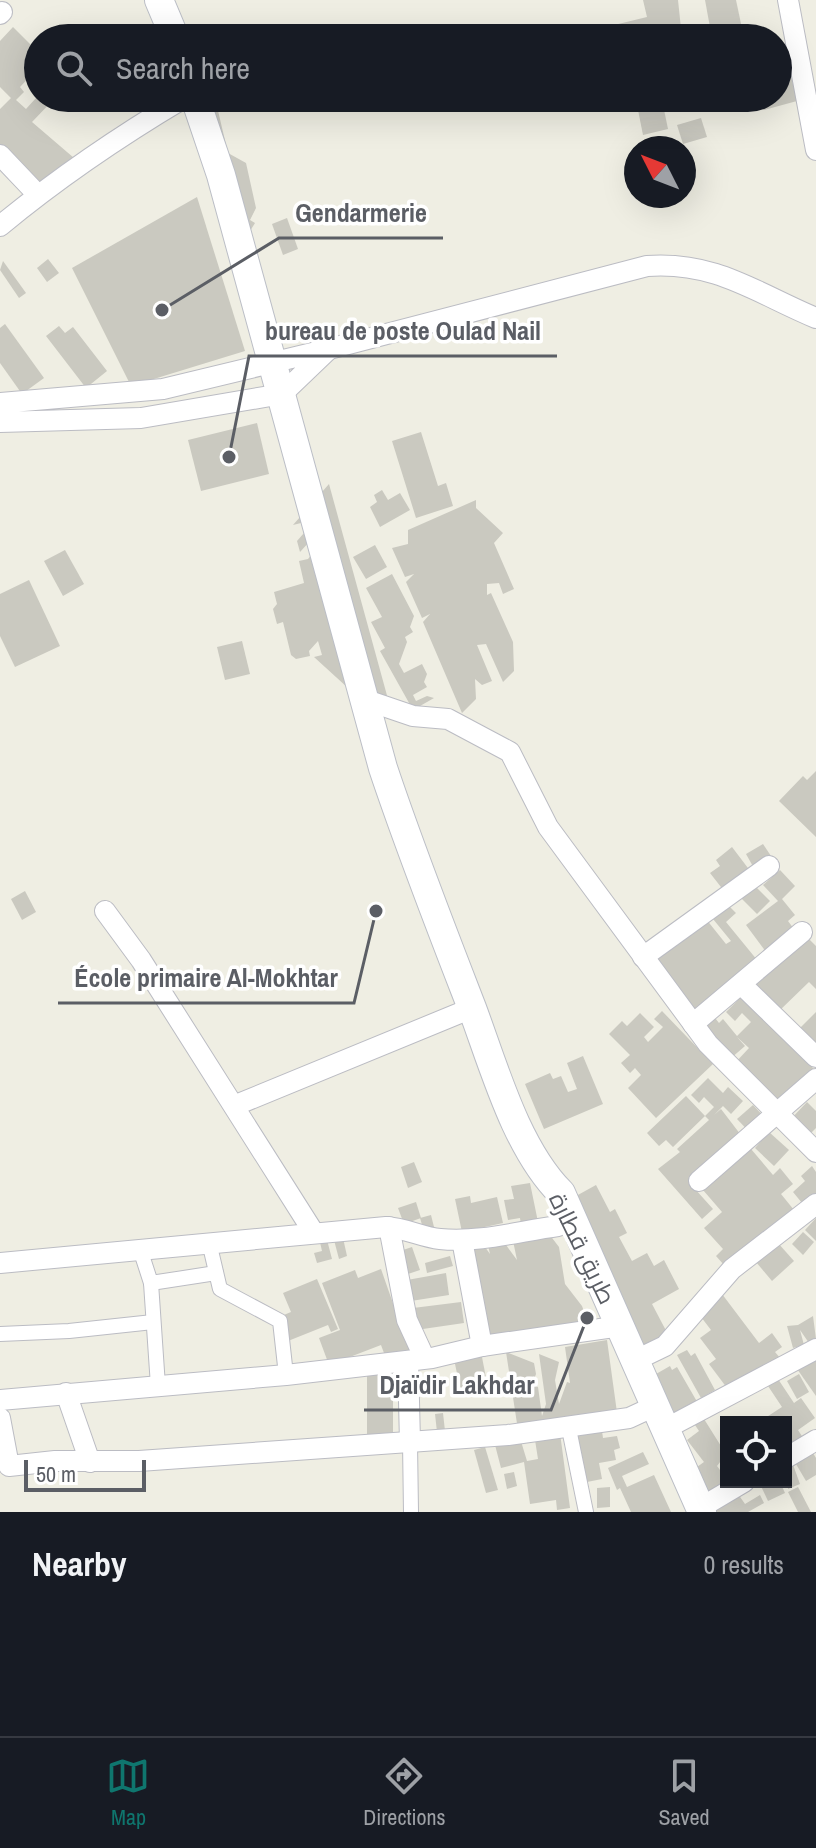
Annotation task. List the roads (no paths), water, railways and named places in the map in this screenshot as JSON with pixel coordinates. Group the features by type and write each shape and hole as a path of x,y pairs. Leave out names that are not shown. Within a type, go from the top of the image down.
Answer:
{"main road":[{"path":"159,0 169,24"},
{"name":"طريق قطارة","path":"200,112 221,175 407,839 511,1113 549,1181 549,1198 565,1222 696,1511"},
{"name":"طريق قطارة","path":"614,1328 636,1360 655,1415"}],"street":[{"path":"788,0 816,150"},
{"path":"0,226 38,195 160,112"},
{"path":"0,155 38,195"},
{"path":"0,403 163,389 647,266 681,264 738,279 816,318"},
{"path":"0,422 141,418 282,394 329,349"},
{"path":"366,700 413,716 448,719 510,752 548,827 708,1044 816,1152"},
{"path":"643,957 769,866"},
{"path":"105,911 141,960 236,1105 314,1233"},
{"path":"693,1024 802,932"},
{"path":"741,984 816,1057"},
{"path":"236,1105 472,1008"},
{"path":"699,1181 816,1079"},
{"path":"636,1360 665,1346 732,1269 816,1204"},
{"path":"0,1263 389,1227 405,1228 430,1238 462,1240 565,1222"},
{"path":"389,1227 416,1359 410,1442 411,1512"},
{"path":"462,1240 482,1346"},
{"path":"209,1242 220,1289 280,1321 286,1375"},
{"path":"140,1249 151,1283 158,1386"},
{"path":"151,1283 216,1273"},
{"path":"0,1334 69,1331 153,1322"},
{"path":"0,1400 286,1375 416,1359 482,1346 614,1328"},
{"path":"0,1418 9,1466 410,1442 569,1429 655,1415 816,1349"},
{"path":"66,1393 90,1462"},
{"path":"569,1429 586,1512"},
{"path":"792,1454 816,1440"},
{"path":"696,1511 734,1488"}],"place":[{"name":"Gendarmerie","path":"162,310"},
{"name":"bureau de poste Oulad Nail","path":"229,457"},
{"name":"École primaire Al-Mokhtar","path":"376,911"},
{"name":"Djaïdir Lakhdar","path":"587,1318"}]}
